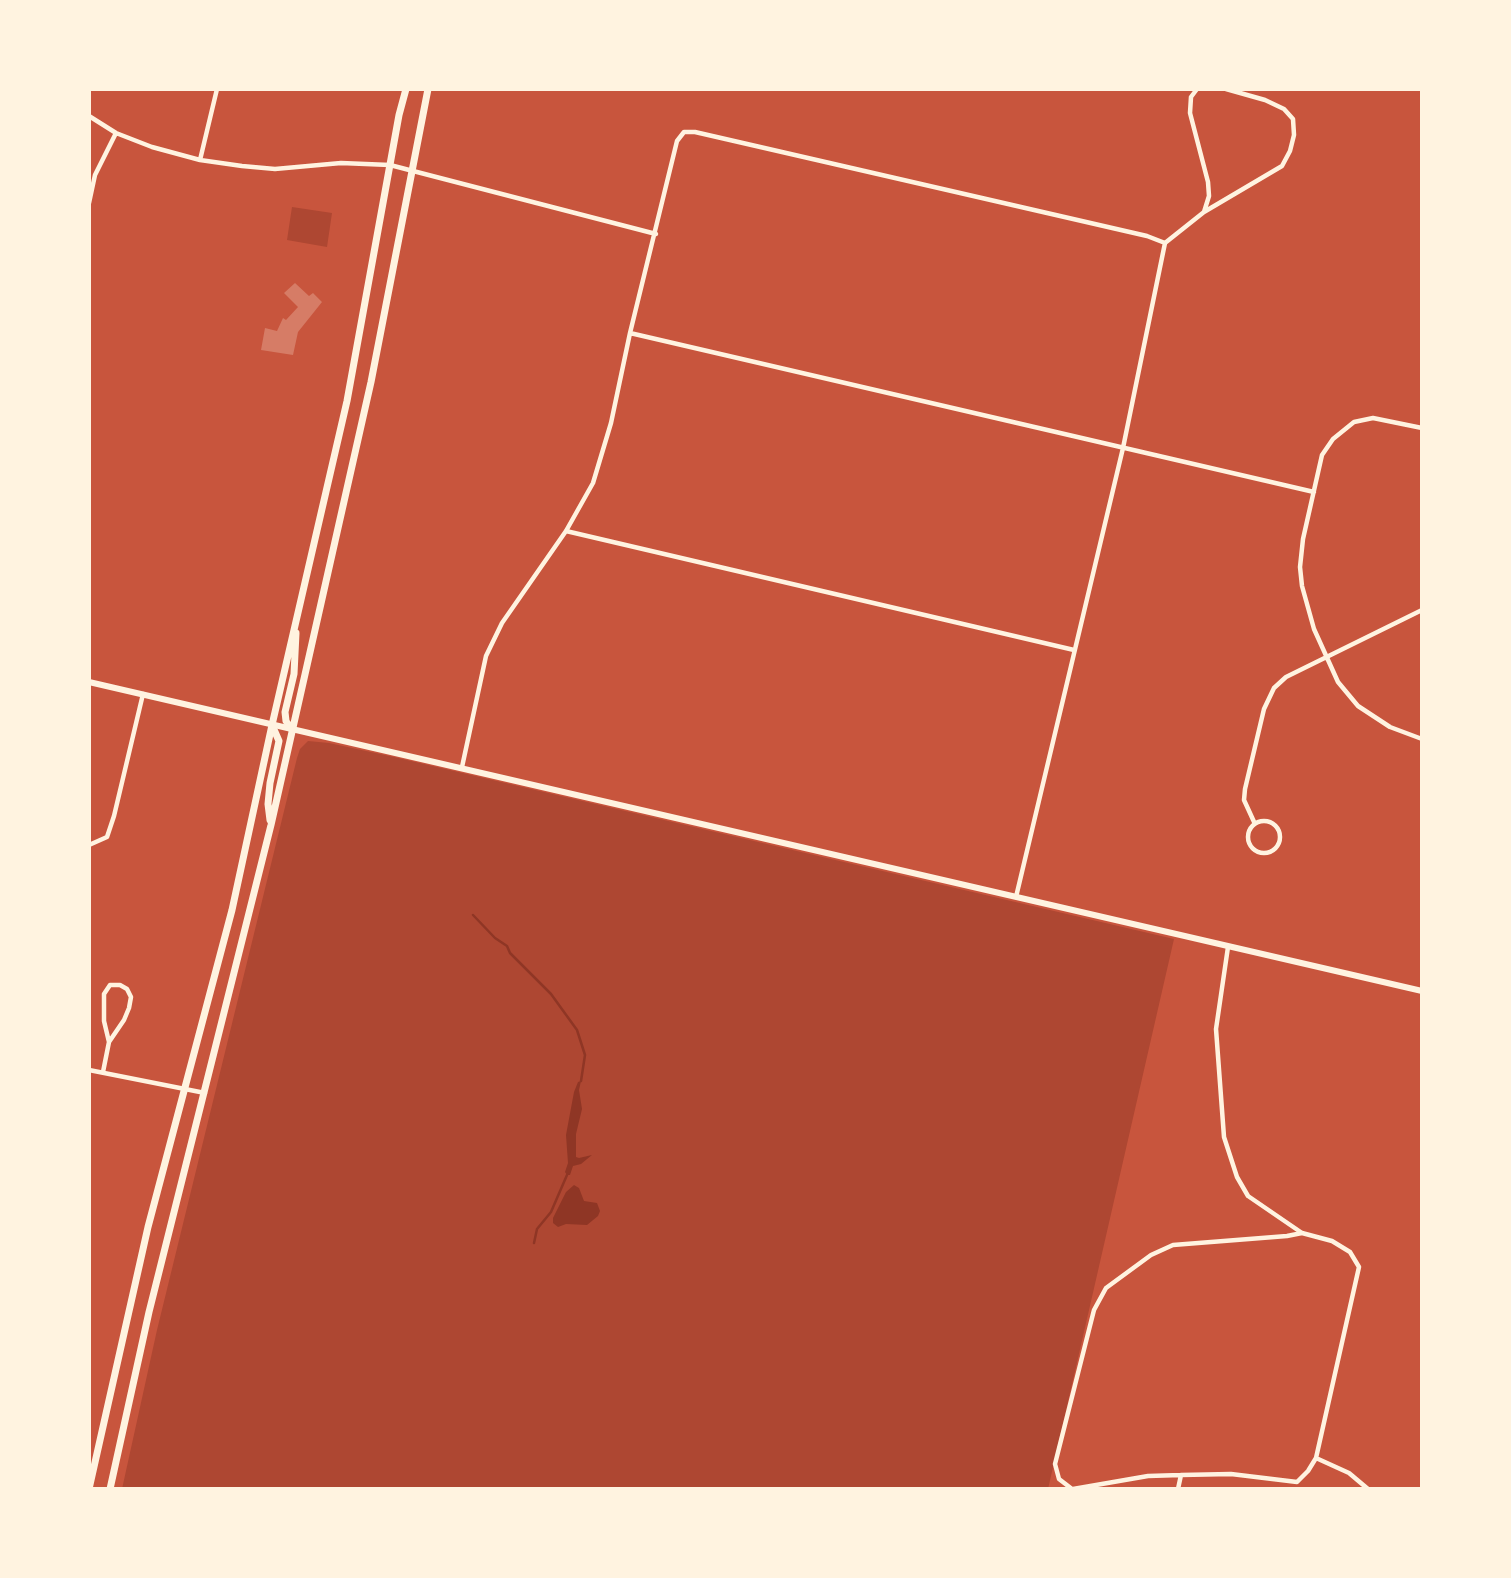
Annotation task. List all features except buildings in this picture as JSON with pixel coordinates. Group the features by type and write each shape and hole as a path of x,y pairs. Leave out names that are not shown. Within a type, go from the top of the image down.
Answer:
{"main road":[{"path":"89,1489 148,1227 232,910 351,383 406,89"},
{"path":"110,1489 149,1312 271,825 371,382 428,89"},
{"path":"291,729 285,712 294,674 296,622"},
{"path":"271,825 268,804 279,741 272,725"}],"street":[{"path":"200,160 217,89"},
{"path":"1197,89 1191,97 1190,113 1208,182 1209,195 1204,212"},
{"path":"1016,897 1123,448 1165,243 1204,212 1282,166 1290,151 1294,135 1293,119 1284,109 1265,100 1226,89"},
{"path":"89,116 116,132 152,147 200,160 275,169 341,163 390,165 656,234"},
{"path":"89,202 95,174 116,132"},
{"path":"462,767 486,656 502,623 566,531 593,483 611,423 677,141 684,132 695,132 1134,232 1165,243"},
{"path":"630,333 1314,492"},
{"path":"1422,428 1373,418 1354,422 1333,439 1322,455 1303,539 1300,567 1311,618 1339,682 1359,706 1390,727 1422,739"},
{"path":"566,531 1074,650"},
{"path":"1255,824 1244,800 1264,709 1274,688 1286,677 1422,610"},
{"path":"89,682 1422,991"},
{"path":"89,845 107,837 143,694"},
{"path":"1264,821 1277,827 1280,837 1273,850 1263,853 1253,848 1248,838 1255,824 1264,821"},
{"path":"1228,947 1216,1033 1224,1137 1237,1177 1248,1196 1302,1233 1332,1241 1350,1252 1359,1267 1316,1458 1297,1482 1231,1475 1181,1475 1149,1476 1072,1489 1059,1479 1055,1464 1061,1434 1094,1310 1106,1288 1150,1255 1173,1245 1302,1233"},
{"path":"103,1072 109,1042 124,1020 131,997 127,989 120,985 110,985 104,994 104,1021 109,1042"},
{"path":"89,1070 205,1093"},
{"path":"1316,1458 1349,1474 1368,1489"},
{"path":"1178,1489 1181,1475"}],"shaded area":[{"path":"292,207 332,213 327,247 287,240"},
{"path":"308,741 394,757 1174,939 1048,1489 122,1489 157,1330 297,758 300,749"},
{"path":"581,1081 579,1090 582,1109 576,1134 576,1157 592,1155 581,1164 573,1166 570,1175 567,1175 566,1135 574,1092"},
{"path":"574,1185 579,1188 584,1201 597,1203 600,1211 587,1225 566,1224 558,1227 553,1223 553,1218 566,1192"}],"waterway":[{"path":"473,915 495,938 507,946 510,953 551,994 577,1030 585,1055 581,1081"},
{"path":"534,1243 537,1229 551,1212 567,1175"}]}
